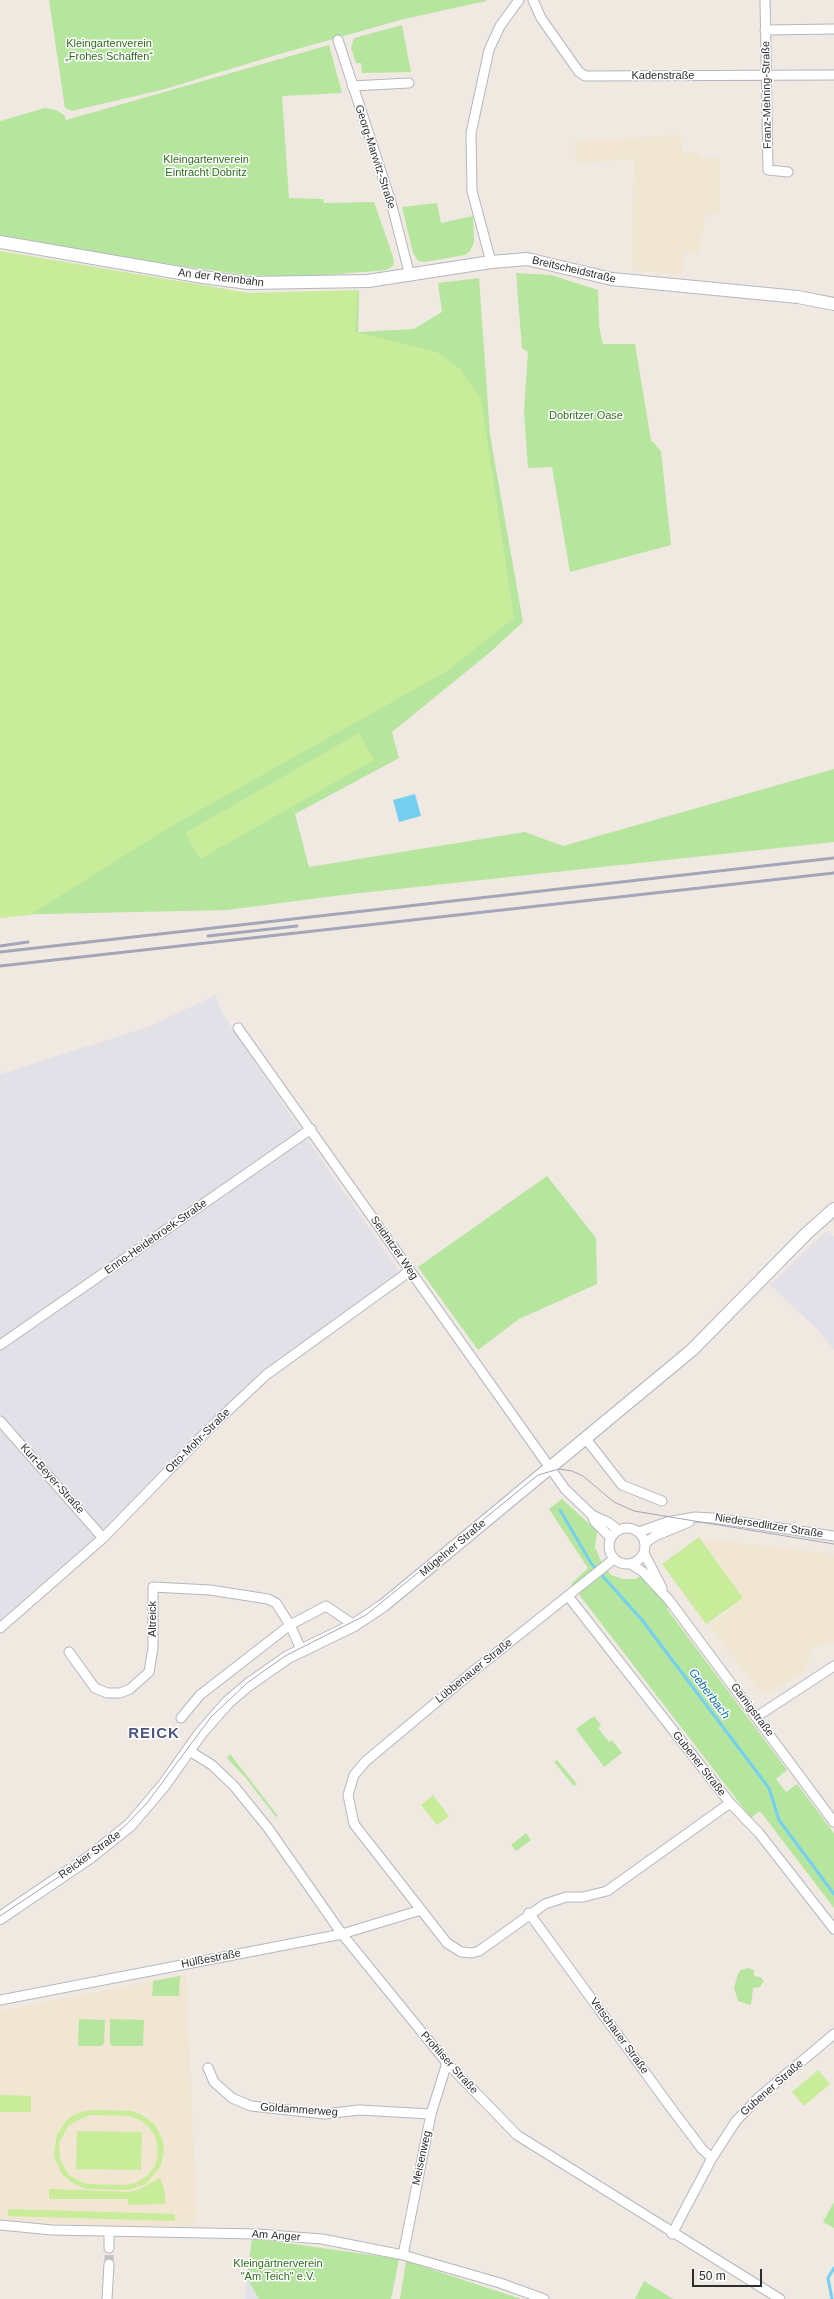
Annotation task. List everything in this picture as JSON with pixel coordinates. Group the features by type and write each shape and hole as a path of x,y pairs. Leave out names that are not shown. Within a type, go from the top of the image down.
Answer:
{"street":[{"path":"491,262 472,192 471,133 489,50 502,24 519,0"},
{"name":"Kadenstraße","path":"533,0 541,18 579,72 585,76 834,75"},
{"name":"Franz-Mehring-Straße","path":"765,0 768,170 788,172"},
{"path":"765,30 834,29"},
{"name":"Georg-Marwitz-Straße","path":"338,40 391,202 410,276"},
{"path":"352,86 409,83"},
{"name":"An der Rennbahn","path":"0,242 203,277 248,283 368,281 410,276 491,262"},
{"name":"Breitscheidstraße","path":"491,262 527,259 612,279 798,297 834,304"},
{"name":"Seidnitzer Weg","path":"238,1028 550,1468"},
{"name":"Enno-Heidebroek-Straße","path":"0,1345 311,1129"},
{"name":"Mügelner Straße","path":"354,1625 384,1605 586,1440 692,1350 823,1218 834,1209"},
{"name":"Otto-Mohr-Straße","path":"0,1628 103,1538 214,1423 266,1375 403,1276 409,1269"},
{"name":"Kurt-Beyer-Straße","path":"0,1421 103,1538"},
{"path":"586,1440 622,1485 662,1501"},
{"path":"550,1468 565,1489 592,1515 608,1522 618,1530"},
{"path":"592,1515 595,1522 611,1538"},
{"name":"Niedersedlitzer Straße","path":"639,1532 667,1522 695,1517 834,1536"},
{"name":"Niedersedlitzer Straße","path":"644,1548 681,1525 704,1518"},
{"path":"614,1559 609,1549 611,1538 618,1530 629,1528 639,1532"},
{"name":"Gamigstraße","path":"639,1532 644,1548 669,1600"},
{"path":"631,1564 641,1558 644,1548"},
{"name":"Gamigstraße","path":"614,1559 622,1564 631,1564 643,1572 669,1600 834,1821"},
{"name":"Lübbenauer Straße","path":"421,1910 354,1824 348,1795 354,1775 366,1761 614,1559"},
{"name":"Altreick","path":"69,1652 95,1688 106,1693 120,1693 130,1689 149,1672 153,1648 153,1587 210,1590 268,1599 276,1603 290,1625 301,1650"},
{"name":"Gubener Straße","path":"568,1596 730,1802 759,1833 834,1929"},
{"path":"181,1718 200,1695 290,1625 326,1606 354,1625"},
{"path":"188,1750 228,1702 264,1672 301,1650 354,1625"},
{"path":"756,1717 834,1666"},
{"name":"Reicker Straße","path":"0,1918 90,1857 117,1836 140,1814 168,1779 188,1750"},
{"name":"Prohliser Straße","path":"188,1750 212,1765 234,1786 268,1828 342,1934 447,2063 517,2135 775,2298"},
{"path":"421,1910 453,1949 472,1953 480,1950 529,1913 553,1900 594,1895 606,1891 730,1802"},
{"name":"Hülßestraße","path":"0,2000 342,1934 421,1910"},
{"name":"Vetschauer Straße","path":"529,1913 671,2108 702,2149 712,2158"},
{"name":"Gubener Straße","path":"672,2234 712,2158 731,2128 744,2112 834,2034"},
{"name":"Meisenweg","path":"403,2255 431,2114 447,2063"},
{"name":"Goldammerweg","path":"208,2068 214,2082 232,2098 251,2106 325,2114 359,2110 431,2114"},
{"name":"Am Anger","path":"0,2225 52,2230 285,2236 322,2239 403,2255 500,2283 544,2299"},
{"path":"109,2232 109,2248"},
{"path":"107,2299 109,2264"}],"shaded area":[{"path":"681,135 682,153 699,153 700,158 720,158 719,214 706,214 699,254 684,252 682,275 632,270 634,159 577,163 574,142"},
{"path":"215,995 223,1014 293,1119 403,1276 266,1375 103,1538 0,1628 0,1074 151,1026"},
{"path":"827,1230 834,1237 834,1350 820,1332 770,1285"},
{"path":"702,1539 834,1554 834,1643 811,1647 805,1671 768,1693 760,1692 709,1625 744,1599"},
{"path":"186,1975 197,2220 189,2226 91,2226 0,2219 0,2011"},
{"path":"247,2278 259,2299 245,2299"}],"green space":[{"name":"Kleingartenverein „Frohes Schaffen“","path":"49,0 486,1 404,19 276,55 165,89 72,111 65,108"},
{"path":"402,25 411,72 362,73 361,63 356,63 351,48 354,38"},
{"name":"Kleingartenverein Eintracht Dobritz","path":"329,45 342,93 282,96 289,198 323,199 324,203 374,202 393,257 394,265 387,270 301,277 246,275 140,260 0,235 0,121 45,108 56,110 64,115 66,120"},
{"path":"437,203 441,223 473,216 474,242 470,251 465,255 425,262 418,261 413,253 402,207"},
{"path":"0,251 249,293 358,290 355,332 437,352 460,369 481,399 514,618 447,671 168,828 30,915 0,918"},
{"path":"0,252 249,294 359,291 358,332 414,329 442,312 438,283 479,278 490,435 523,622 488,654 392,732 399,758 295,814 309,867 525,832 563,846 834,769 834,842 342,895 227,910 0,915"},
{"name":"Dobritzer Oase","path":"516,273 551,275 598,290 599,326 603,344 635,344 651,440 661,451 671,545 570,572 552,467 528,468 524,411 528,352 522,348"},
{"path":"359,733 374,760 200,859 185,833"},
{"path":"547,1176 596,1238 597,1284 519,1319 478,1350 418,1267"},
{"path":"562,1499 597,1531 595,1547 600,1559 611,1575 623,1579 635,1579 642,1576 670,1607 667,1609 787,1770 776,1779 786,1792 797,1784 834,1833 834,1908 760,1811 751,1818 571,1584 588,1568 549,1509"},
{"path":"699,1537 743,1598 706,1624 662,1564"},
{"path":"594,1716 601,1725 598,1728 609,1742 612,1740 622,1753 604,1767 576,1729"},
{"path":"230,1754 278,1816 276,1817 245,1777 227,1758"},
{"path":"557,1760 577,1784 574,1786 554,1762"},
{"path":"433,1795 449,1816 437,1825 421,1805"},
{"path":"526,1833 531,1840 516,1851 511,1845"},
{"path":"748,1968 754,1970 754,1976 760,1977 764,1981 760,1987 753,1988 751,2005 738,2001 734,1988 738,1974 741,1970"},
{"path":"180,1976 179,1996 152,1996 153,1981"},
{"path":"79,2019 105,2020 104,2043 101,2046 78,2046"},
{"path":"110,2019 144,2020 143,2046 113,2046 110,2044"},
{"path":"818,2070 830,2084 804,2106 792,2092"},
{"path":"0,2095 31,2096 31,2112 0,2112"},
{"path":"94,2110 132,2111 142,2115 155,2125 162,2138 164,2151 161,2166 146,2184 128,2190 86,2189 71,2182 62,2174 54,2156 57,2134 66,2121 72,2116 81,2112","holes":["89,2115 130,2116 142,2121 150,2128 156,2138 158,2155 155,2166 147,2176 136,2183 124,2185 88,2184 69,2175 60,2160 59,2143 69,2125"]},
{"path":"77,2131 142,2132 141,2170 76,2169"},
{"path":"160,2178 165,2192 165,2204 128,2205 128,2199 49,2199 49,2189 128,2192 138,2190"},
{"path":"834,2202 834,2228 823,2222"},
{"path":"8,2209 175,2214 175,2221 8,2216"},
{"name":"Kleingärtnerverein \"Am Teich\" e.V.","path":"252,2238 399,2259 391,2299 259,2299 247,2278"},
{"path":"406,2261 521,2299 400,2299"},
{"path":"644,2281 673,2299 635,2299"}],"water":[{"path":"415,794 421,816 399,822 393,800"}],"waterway":[{"name":"Geberbach","path":"560,1510 591,1563 642,1620 769,1788 779,1820 834,1894"},
{"name":"Geberbach","path":"832,2299 828,2278 834,2268"}],"tunnel":[{"path":"109,2248 109,2264"}],"tram line":[{"path":"0,1916 90,1856 127,1824 147,1803 211,1717 247,1683 285,1656 366,1615 538,1475 559,1469 572,1471 583,1476 614,1502 634,1511 834,1544"}],"railway":[{"path":"0,952 834,858"},
{"path":"0,966 834,873"},
{"path":"208,936 297,926"},
{"path":"0,946 28,942"}],"district":[{"name":"REICK","path":"154,1734"}]}
